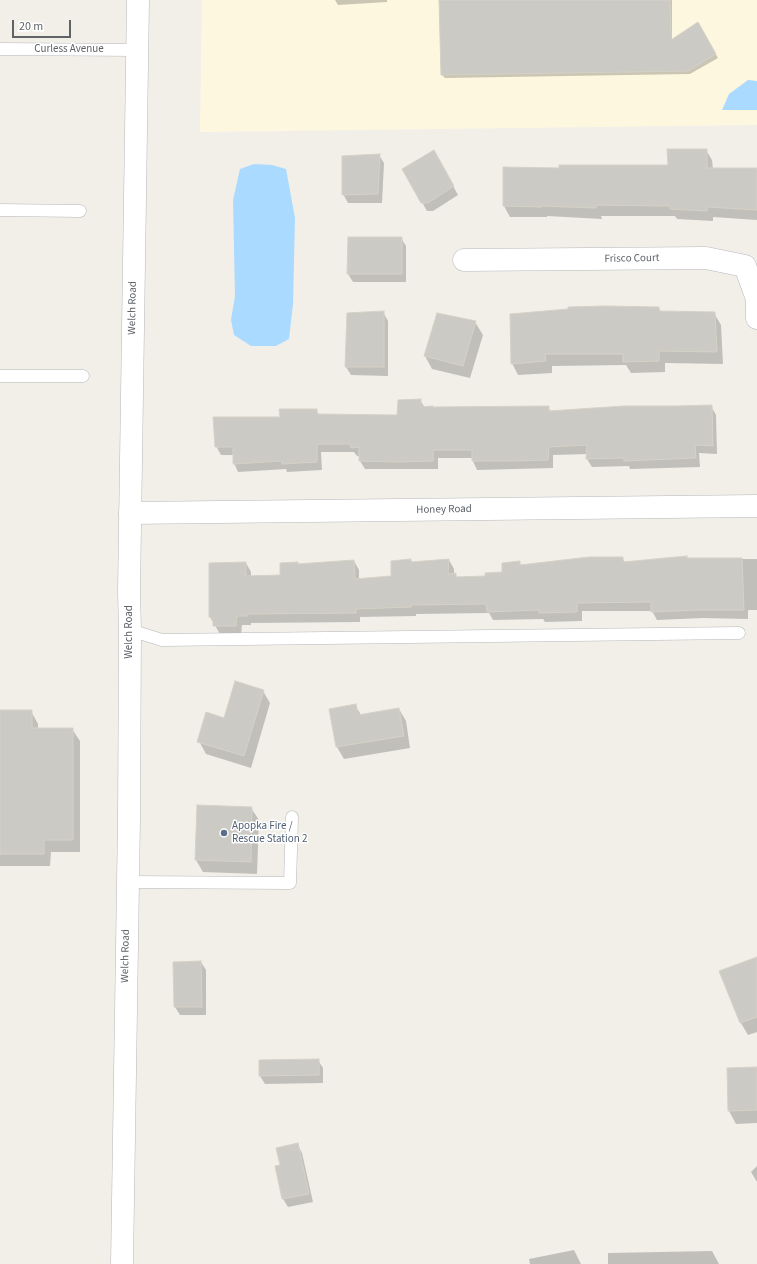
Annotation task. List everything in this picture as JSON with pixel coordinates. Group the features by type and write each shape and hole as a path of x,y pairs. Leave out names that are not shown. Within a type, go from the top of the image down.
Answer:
{"street":[{"name":"Welch Road","path":"122,1264 130,630 130,513 138,0"},
{"name":"Frisco Court","path":"464,260 706,258 745,266 756,299 757,318"},
{"name":"Honey Road","path":"130,513 757,506"}],"lane":[{"name":"Curless Avenue","path":"0,49 137,50"},
{"path":"0,210 80,211"},
{"path":"0,376 83,376"},
{"path":"130,630 162,640 739,633"},
{"path":"127,882 290,883 292,817"}],"shaded area":[{"path":"202,0 757,0 757,125 200,132"}],"water":[{"path":"748,80 757,81 757,110 722,110 729,94"},
{"path":"254,164 272,165 286,169 295,218 293,304 289,339 276,346 251,346 234,335 231,320 235,296 233,200 240,169"}],"building":[{"path":"439,0 670,0 671,40 698,22 716,54 688,71 441,75"},
{"path":"667,149 707,149 707,168 757,168 757,210 707,207 707,211 670,209 670,206 596,205 596,208 503,206 503,167 559,168 559,165 668,165"},
{"path":"434,150 454,186 428,203 421,203 402,169"},
{"path":"380,154 378,194 342,195 342,156"},
{"path":"348,237 402,237 402,274 347,274"},
{"path":"568,307 659,307 659,311 715,312 717,352 659,351 659,361 623,362 623,354 545,354 546,361 511,364 510,314 568,309"},
{"path":"384,311 384,367 345,367 347,313"},
{"path":"437,313 476,321 463,366 424,356"},
{"path":"421,399 421,407 549,406 549,411 624,406 712,405 713,446 695,445 696,458 624,461 624,458 586,459 587,445 549,447 548,460 472,461 472,450 433,450 433,461 397,462 359,461 359,447 351,448 350,444 317,444 317,462 282,464 281,461 233,464 233,447 215,447 213,417 280,417 279,409 317,409 317,414 397,415 398,400"},
{"path":"687,556 687,558 742,558 744,610 651,612 651,602 577,603 577,612 539,613 539,610 487,612 486,604 411,605 411,607 356,609 356,613 247,614 247,616 237,616 236,626 213,626 213,618 209,617 209,563 246,562 246,576 280,575 280,563 298,562 298,564 354,560 355,579 391,576 391,561 411,559 411,562 449,559 448,574 456,573 456,577 485,576 485,573 502,572 502,563 520,561 520,565 589,557 623,557 623,562"},
{"path":"235,681 264,690 244,756 197,742 206,712 224,718"},
{"path":"356,704 358,715 399,708 404,736 336,747 329,709"},
{"path":"0,710 32,710 32,728 73,728 73,840 44,840 44,854 0,854"},
{"name":"Apopka Fire / Rescue Station 2","path":"197,805 252,807 251,862 195,860"},
{"path":"757,957 757,1017 740,1023 719,971"},
{"path":"201,961 202,1007 174,1007 173,962"},
{"path":"319,1059 319,1075 259,1076 259,1060"},
{"path":"757,1067 757,1110 728,1111 727,1068"},
{"path":"298,1143 309,1194 282,1199 275,1166 280,1165 276,1148"}],"place":[{"name":"Apopka Fire / Rescue Station 2","path":"224,833"}]}
